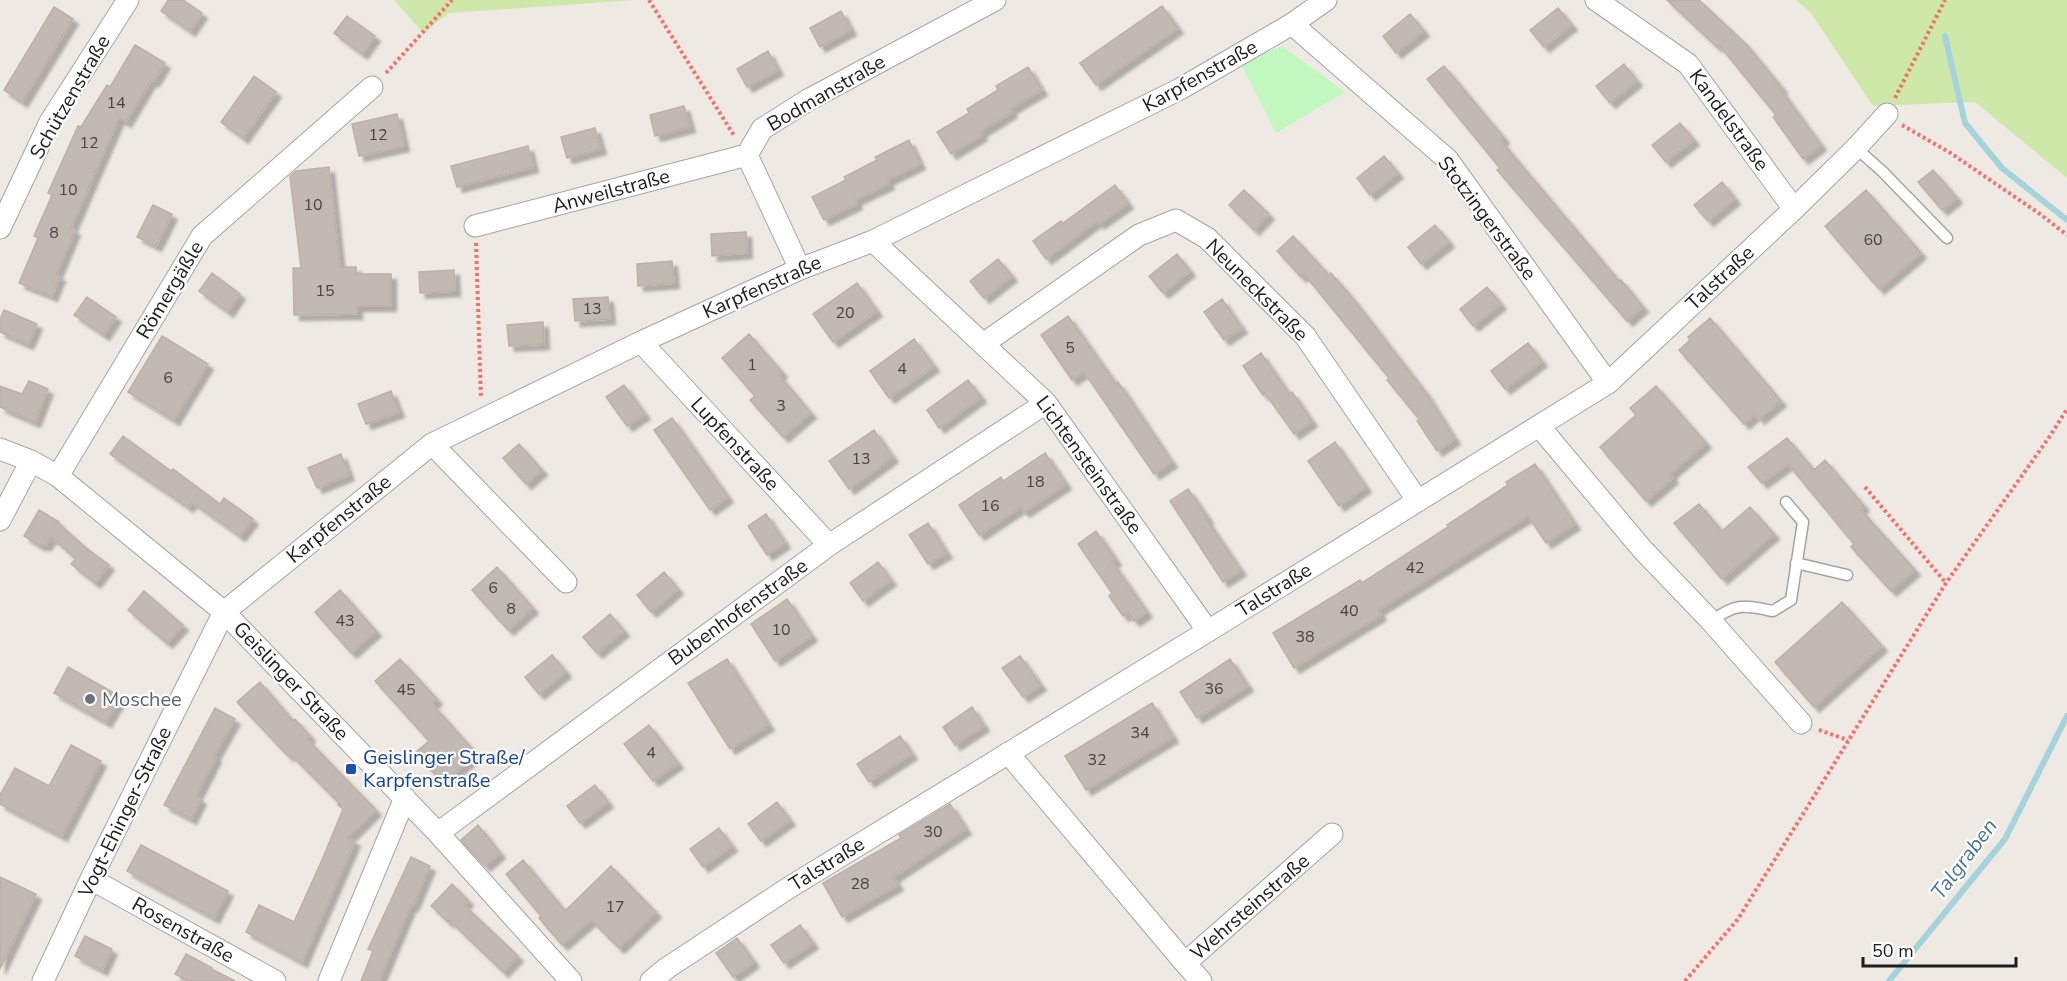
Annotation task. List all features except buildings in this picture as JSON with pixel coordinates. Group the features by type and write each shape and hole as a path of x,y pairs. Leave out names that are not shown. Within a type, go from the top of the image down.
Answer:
{"street":[{"name":"Schützenstraße","path":"0,228 50,122 128,0"},
{"name":"Bodmanstraße","path":"747,155 762,129 790,111 995,0"},
{"name":"Karpfenstraße","path":"224,612 432,444 641,342 800,269 873,241 1180,89 1292,24 1326,0"},
{"name":"Kandelstraße","path":"1596,0 1688,64 1794,208"},
{"name":"Stotzingerstraße","path":"1292,24 1448,160 1608,383"},
{"name":"Römergäßle","path":"58,476 202,236 372,87"},
{"name":"Talstraße","path":"651,981 667,968 790,887 1208,632 1608,383 1794,208 1856,148 1887,114"},
{"name":"Anweilstraße","path":"476,226 747,155"},
{"path":"747,155 800,269"},
{"name":"Neuneckstraße","path":"983,344 1139,235 1176,220 1207,238 1305,336 1418,501"},
{"name":"Lichtensteinstraße","path":"873,241 1046,403 1208,632"},
{"name":"Lupfenstraße","path":"641,342 829,545"},
{"name":"Bubenhofenstraße","path":"438,833 829,545 1046,403"},
{"path":"1539,426 1642,549 1711,621 1801,723"},
{"path":"432,444 567,582"},
{"name":"Geislinger Straße","path":"0,449 58,476 224,612 438,833 571,981"},
{"path":"0,520 31,462"},
{"name":"Vogt-Ehinger-Straße","path":"43,981 91,879 224,612"},
{"path":"1008,753 1185,963"},
{"path":"328,981 405,798"},
{"name":"Wehrsteinstraße","path":"1201,981 1185,963 1332,834"},
{"name":"Rosenstraße","path":"91,879 275,981"}],"lane":[{"path":"1856,148 1947,237"},
{"path":"1711,621 1730,608 1748,606 1773,611 1791,600 1803,522 1786,502"},
{"path":"1796,563 1847,574"}],"path":[{"path":"372,87 452,0"},
{"path":"649,0 747,155"},
{"path":"1946,0 1887,114 1949,152 2067,235"},
{"path":"2060,231 2067,240"},
{"path":"476,266 481,386"},
{"path":"1685,981 1738,919 1946,583 2067,409"},
{"path":"1865,487 1946,583"},
{"path":"1801,723 1848,740"}],"green space":[{"path":"394,0 636,0 449,13 423,33"},
{"path":"1796,0 2067,0 2067,178 1975,102 1873,106 1811,13"},
{"path":"1282,46 1345,92 1276,133 1241,64"}],"waterway":[{"path":"1945,36 1965,123 2002,168 2067,220"},
{"name":"Talgraben","path":"1889,981 2005,839 2067,716"}],"place":[{"name":"Moschee","path":"90,699"},
{"name":"Geislinger Straße/ Karpfenstraße","path":"351,769"}]}
